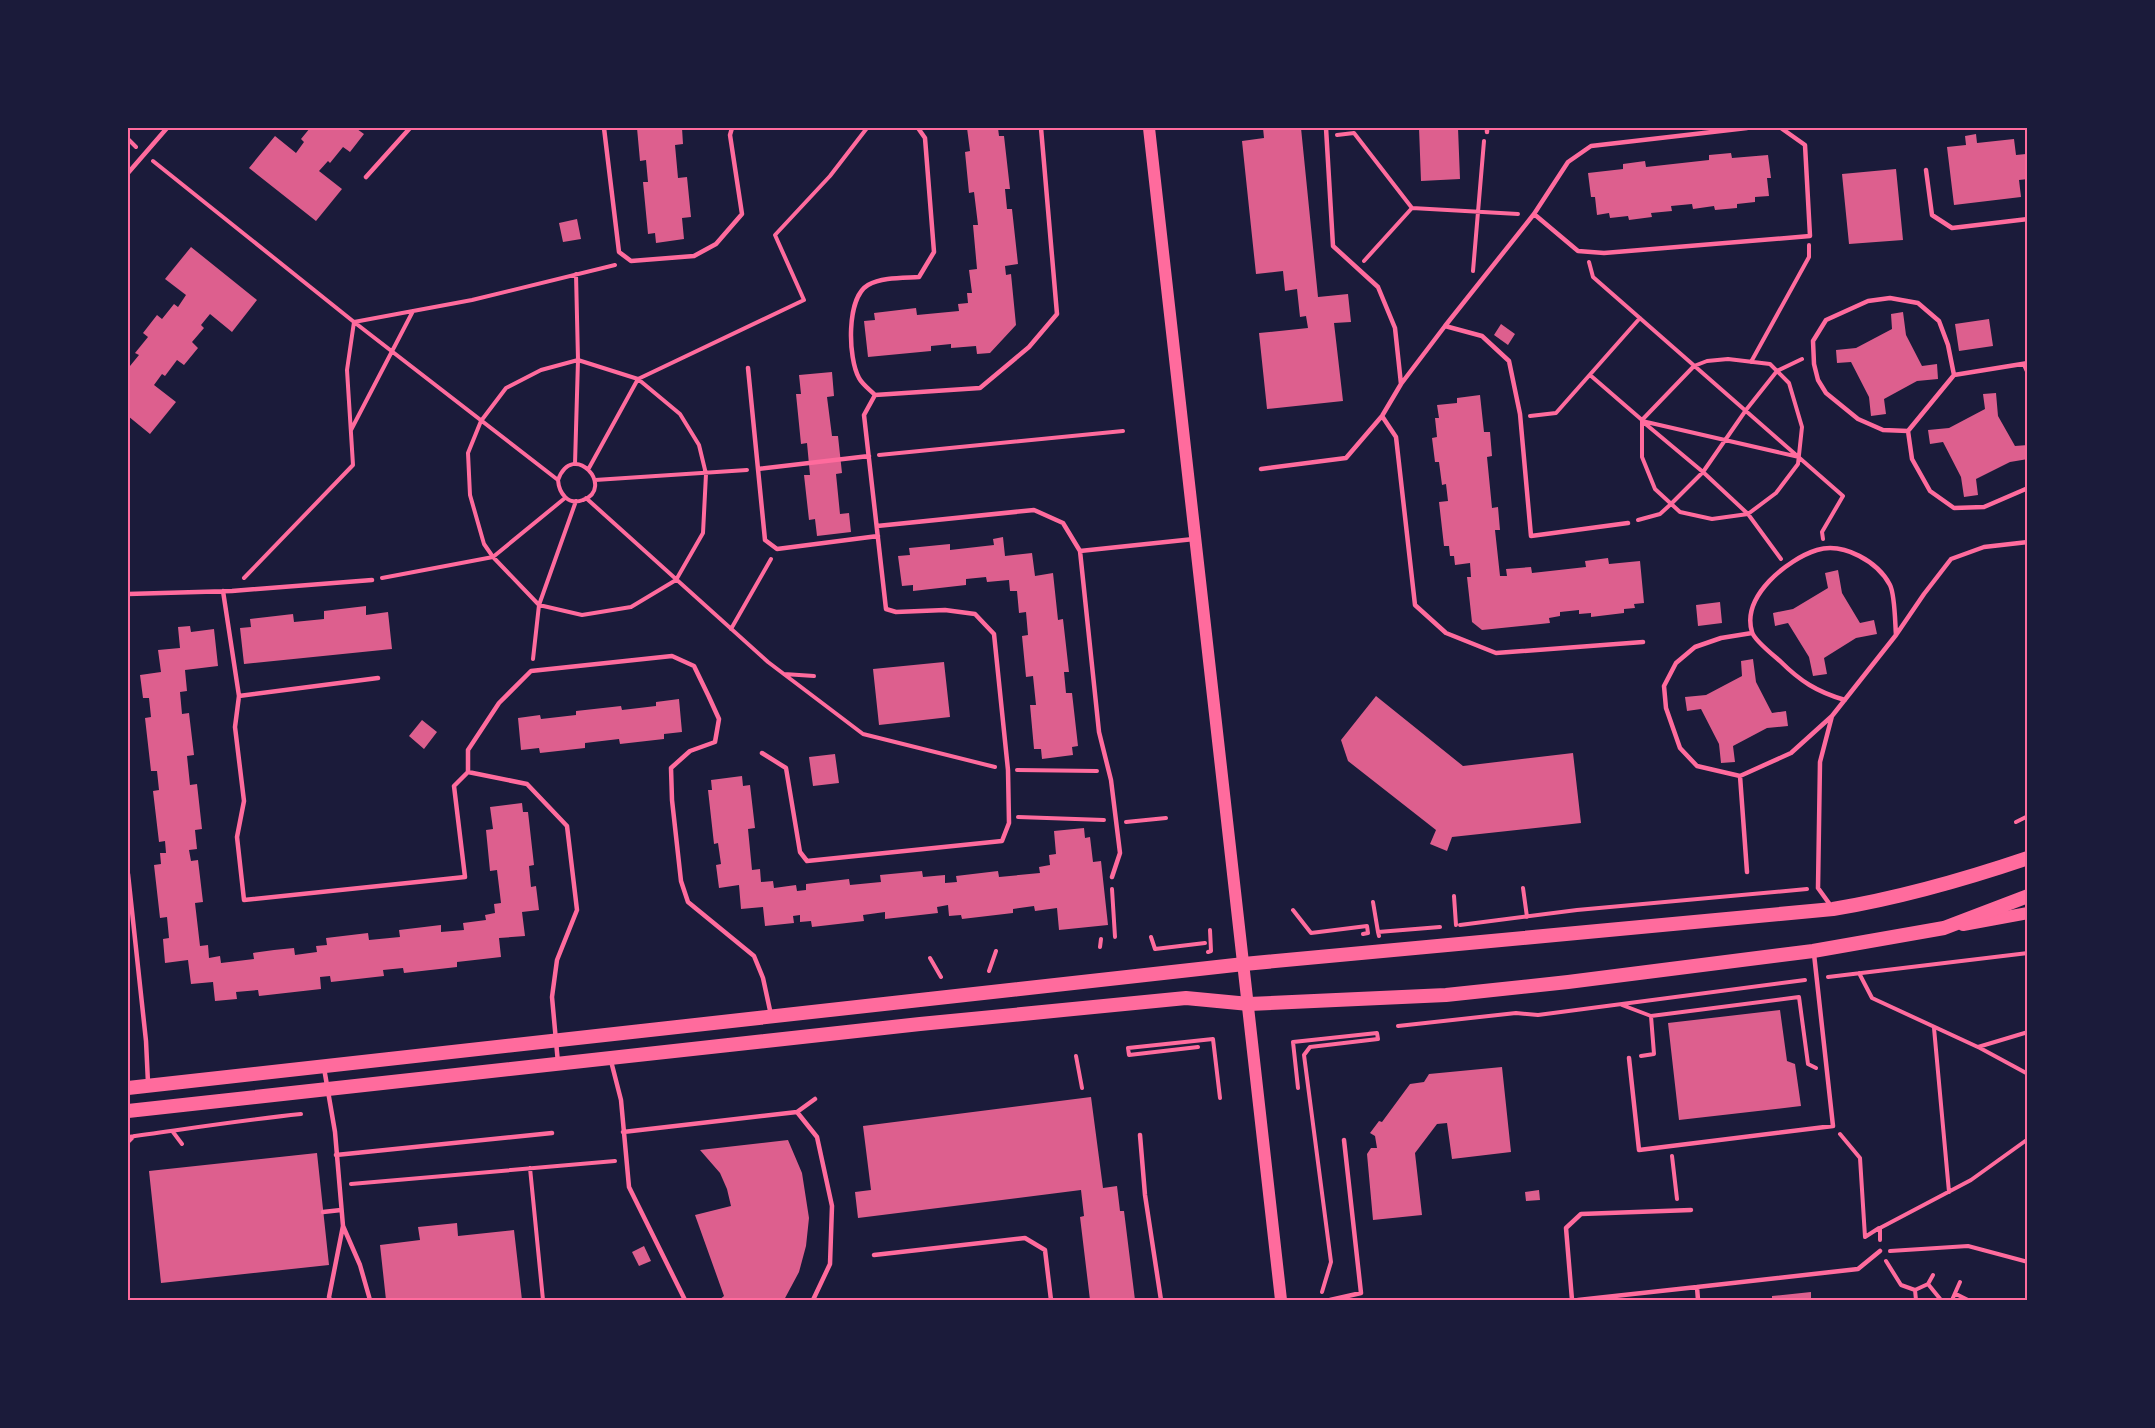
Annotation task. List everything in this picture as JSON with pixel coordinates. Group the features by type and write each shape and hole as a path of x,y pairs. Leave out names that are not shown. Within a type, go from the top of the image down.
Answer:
{"main road":[{"path":"1149,128 1281,1300"},
{"path":"128,1089 1244,964 1833,909 1935,888 2028,858"},
{"path":"1944,928 2028,896"},
{"path":"128,1111 946,1021 1186,998 1249,1004 1446,995 1813,951 2028,914"},
{"path":"608,1036 610,1058"}],"lane":[{"path":"128,173 167,128"},
{"path":"366,177 410,128"},
{"path":"604,128 619,252 631,261 694,256 716,244 742,214 730,135 732,128"},
{"path":"875,395 859,378 850,344 852,317 858,296 867,285 884,280 919,277 934,252 925,138 918,128"},
{"path":"875,395 980,388 1029,346 1056,314 1041,128"},
{"path":"1326,128 1333,246 1378,287 1395,328 1401,384"},
{"path":"1261,469 1346,458 1382,416 1401,384 1534,214 1568,162 1591,146 1747,128"},
{"path":"1534,214 1578,251 1587,252 1604,253 1810,236 1805,145 1781,128"},
{"path":"1926,170 1932,215 1952,228 2028,219"},
{"path":"1908,431 1883,430 1858,419 1826,393 1818,380 1814,364 1813,341 1826,320 1868,301 1890,298 1918,303 1939,321 1948,345 1954,375"},
{"path":"1445,326 1482,336 1509,361 1520,417 1531,536 1628,523"},
{"path":"2028,373 2026,363 1954,375 1908,431 1912,459 1930,491 1954,508 1984,507 2028,488"},
{"path":"748,368 765,540 777,549 878,536"},
{"path":"762,753 786,768 800,852 807,861 1002,841 1009,823 1008,770 994,634 975,614 945,610 896,612 886,609 864,415 875,395"},
{"path":"1382,416 1396,437 1415,605 1446,633 1496,653 1643,642"},
{"path":"758,469 869,456"},
{"path":"877,526 1034,510 1063,523 1080,551 1099,732 1111,780 1120,853 1112,876"},
{"path":"1080,551 1195,539"},
{"path":"1752,633 1721,638 1695,647 1676,663 1664,686 1666,708 1680,748 1697,766 1740,776 1791,753 1832,716 1896,635 1951,559 1984,547 2028,542"},
{"path":"1845,700 1827,695 1799,680 1752,633 1750,615 1758,594 1774,576 1818,549 1849,550 1874,565 1891,586 1896,635"},
{"path":"128,594 232,591 372,580"},
{"path":"223,591 239,696 235,727 244,801 237,837 244,900 465,877 454,786 468,772 468,750 499,703 531,670 672,656 694,666 719,719 715,742 690,751 671,768 672,800 681,881 688,902 754,956 763,978 771,1018"},
{"path":"239,696 378,678"},
{"path":"1832,716 1820,762 1818,888 1833,909"},
{"path":"468,772 527,784 567,826 577,910 557,960 552,997 558,1063"},
{"path":"1740,776 1747,872"},
{"path":"128,874 148,1086"},
{"path":"1629,1058 1639,1150 1833,1126 1818,978 1813,951"},
{"path":"610,1058 621,1100 629,1187 685,1300"},
{"path":"324,1068 334,1132 343,1226 360,1266 370,1300"},
{"path":"623,1132 797,1112 815,1099"},
{"path":"797,1112 817,1137 832,1206 830,1264 813,1300"},
{"path":"336,1155 552,1133"},
{"path":"1140,1135 1145,1195 1161,1300"},
{"path":"1330,1300 1361,1293 1344,1140"},
{"path":"323,1212 341,1210"},
{"path":"1572,1300 1566,1228 1581,1215 1691,1210"},
{"path":"330,1300 343,1226"},
{"path":"874,1255 1025,1238 1045,1250 1051,1300"},
{"path":"1578,1300 1858,1269 1880,1251"},
{"path":"1696,1287 1698,1300"}],"path":[{"path":"589,468 638,379 804,300 776,234 830,176 867,128"},
{"path":"1472,292 1482,144 1487,130"},
{"path":"1327,136 1354,134 1412,208 1477,213 1534,214"},
{"path":"144,153 354,322 558,480"},
{"path":"1358,268 1412,208"},
{"path":"1751,362 1809,257 1810,236"},
{"path":"1587,252 1593,277 1843,495 1822,532 1823,549"},
{"path":"354,322 472,300 631,261"},
{"path":"575,464 578,360 576,274"},
{"path":"351,430 413,311"},
{"path":"1520,417 1556,413 1640,318"},
{"path":"232,591 353,465 347,370 354,322"},
{"path":"1628,523 1660,514 1671,504 1703,472 1777,371 1814,353"},
{"path":"1728,359 1751,362 1770,364 1789,383 1803,427 1798,464 1776,493 1748,514 1712,519 1680,512 1654,489 1642,457 1642,420 1694,366 1707,361 1728,359"},
{"path":"578,360 638,379 680,414 699,445 706,474 703,532 676,580 631,607 582,615 539,605 493,557 484,544 470,495 468,453 481,421 506,388 541,370 578,360"},
{"path":"1590,375 1703,472 1748,514 1787,567"},
{"path":"1642,420 1799,457"},
{"path":"869,456 1123,431"},
{"path":"575,464 589,468 595,480 593,490 586,498 576,501 565,498 558,488 558,480 564,468 575,464"},
{"path":"595,480 758,469"},
{"path":"372,580 493,557 565,498"},
{"path":"586,498 783,674 864,734 1008,770 1100,771"},
{"path":"531,670 539,605 576,501"},
{"path":"731,629 777,549"},
{"path":"783,674 814,676"},
{"path":"1104,810 1107,831"},
{"path":"1009,816 1105,820"},
{"path":"2016,822 2028,816"},
{"path":"1116,823 1166,818"},
{"path":"1112,876 1115,937"},
{"path":"1523,888 1527,917"},
{"path":"1378,932 1577,910 1818,888"},
{"path":"1454,896 1456,925"},
{"path":"1369,940 1380,938 1373,902"},
{"path":"1293,910 1311,933 1367,926 1368,933 1357,935"},
{"path":"1204,954 1211,951 1210,930"},
{"path":"1150,937 1155,949 1205,943"},
{"path":"1100,947 1101,939"},
{"path":"989,970 996,951"},
{"path":"1398,1026 1516,1013 1538,1015 2028,953"},
{"path":"930,958 941,977"},
{"path":"1859,973 1872,998 1977,1047 2028,1074"},
{"path":"1621,1005 1651,1016 1800,996 1808,1064 1828,1074"},
{"path":"1629,1058 1654,1054 1651,1016"},
{"path":"1934,1027 1949,1192"},
{"path":"1977,1047 2028,1032"},
{"path":"1298,1088 1293,1042 1377,1033 1378,1040 1310,1047 1304,1055 1331,1262 1320,1300"},
{"path":"1198,1047 1129,1055 1128,1048 1213,1039 1220,1098"},
{"path":"1076,1056 1082,1088"},
{"path":"128,1137 232,1121 301,1114"},
{"path":"1833,1126 1860,1158 1866,1237 1971,1180 2028,1139"},
{"path":"172,1131 183,1144"},
{"path":"128,1142 135,1136"},
{"path":"1671,1146 1678,1210"},
{"path":"338,1186 626,1160"},
{"path":"530,1168 543,1300"},
{"path":"1880,1228 1880,1251 1901,1285 1915,1290 1928,1284 1933,1275"},
{"path":"1880,1251 1968,1246 2028,1262"},
{"path":"1952,1300 1960,1282"},
{"path":"1928,1284 1941,1300"},
{"path":"1915,1290 1917,1300"},
{"path":"1956,1294 1968,1300"}],"building":[{"path":"310,128 359,128 357,129 364,134 350,152 343,147 330,163 328,161 319,171 342,189 316,221 249,168 275,136 296,153 304,142 301,139"},
{"path":"637,128 682,128 683,144 675,145 678,178 687,177 691,217 682,218 684,239 656,243 655,233 648,234 643,182 648,182 646,160 640,161"},
{"path":"967,128 998,128 999,136 1004,136 1010,189 1005,189 1007,209 1012,209 1018,264 1005,266 1006,275 1011,274 1016,325 990,353 977,354 976,346 951,348 951,344 931,346 931,351 868,357 864,321 875,320 874,313 916,308 917,315 959,311 958,304 968,303 967,293 972,293 969,270 977,269 973,225 978,225 974,192 969,193 965,152 970,151"},
{"path":"1263,128 1301,128 1318,297 1348,294 1351,322 1334,323 1343,401 1267,409 1259,333 1308,328 1306,316 1300,317 1297,289 1285,291 1283,271 1256,274 1242,141 1264,138"},
{"path":"1419,128 1458,128 1460,179 1421,181"},
{"path":"1976,134 1977,143 2014,139 2016,155 2026,154 2028,179 2019,180 2021,197 1954,205 1947,147 1966,145 1965,136"},
{"path":"1731,153 1732,158 1768,155 1771,178 1767,178 1769,196 1755,197 1755,202 1737,204 1737,208 1715,210 1714,206 1693,209 1692,204 1671,206 1672,211 1651,213 1652,217 1629,220 1628,216 1610,218 1609,213 1597,215 1595,197 1591,197 1588,173 1623,169 1623,164 1645,161 1646,167 1709,160 1709,155"},
{"path":"1896,169 1903,240 1849,244 1842,174"},
{"path":"577,219 581,239 563,242 559,223"},
{"path":"191,247 257,300 232,332 210,314 201,325 204,328 192,342 198,348 184,365 177,360 165,376 162,374 154,385 176,402 150,434 128,416 128,364 130,366 139,355 135,353 148,337 143,333 157,315 162,319 174,304 178,307 186,295 165,279"},
{"path":"1903,312 1906,335 1922,366 1937,364 1938,379 1917,381 1884,399 1886,414 1871,416 1869,397 1851,362 1837,363 1836,350 1856,348 1892,329 1891,314"},
{"path":"1989,319 1993,346 1959,351 1955,324"},
{"path":"1501,324 1515,334 1508,345 1494,335"},
{"path":"832,372 834,396 827,397 832,436 838,436 842,473 836,474 840,514 849,513 851,532 817,536 815,519 809,520 804,475 810,475 807,443 801,444 796,394 801,394 799,375"},
{"path":"1996,393 1998,416 2015,446 2028,445 2028,459 2010,462 1976,479 1978,495 1964,497 1961,477 1943,442 1930,444 1928,430 1949,428 1985,409 1983,394"},
{"path":"1480,395 1484,432 1490,432 1492,456 1487,457 1492,508 1498,507 1500,530 1495,530 1500,576 1507,576 1506,569 1531,567 1532,573 1586,567 1585,561 1608,558 1609,564 1640,561 1644,603 1634,604 1635,608 1624,609 1624,613 1591,617 1591,613 1579,614 1579,610 1560,612 1560,616 1549,618 1550,623 1482,630 1472,622 1467,577 1471,577 1470,563 1455,565 1454,556 1450,556 1449,546 1444,546 1439,502 1448,501 1446,484 1442,485 1439,462 1435,462 1432,438 1437,437 1435,418 1439,418 1437,405 1457,403 1457,398"},
{"path":"1003,537 1005,556 1032,553 1035,576 1053,573 1058,620 1063,619 1069,672 1064,672 1066,693 1072,693 1078,746 1072,747 1073,755 1042,759 1041,749 1034,749 1030,705 1036,705 1033,676 1026,677 1022,636 1028,635 1026,612 1019,613 1017,591 1010,591 1009,580 987,582 986,577 966,579 966,585 913,591 913,585 902,586 898,556 910,555 909,548 950,544 950,550 994,545 993,539"},
{"path":"1838,570 1842,593 1860,623 1874,620 1877,634 1856,638 1824,658 1827,674 1813,676 1809,657 1788,623 1775,626 1773,613 1793,609 1828,588 1825,573"},
{"path":"1720,602 1722,623 1698,626 1696,605"},
{"path":"366,606 366,615 388,612 392,649 244,664 240,628 251,627 250,619 293,614 294,622 324,619 324,611"},
{"path":"190,626 191,632 214,629 218,666 185,670 187,691 180,692 182,714 189,713 194,755 187,756 190,785 197,784 202,829 195,830 197,849 189,850 191,861 198,860 203,902 195,903 200,946 208,945 209,958 220,956 221,963 254,959 253,953 274,950 294,948 295,955 317,952 316,946 327,945 326,938 368,933 369,940 400,937 399,930 441,925 441,932 464,930 463,923 486,920 485,915 495,913 494,904 501,903 497,870 490,871 486,830 493,829 490,807 522,803 523,812 528,812 534,865 529,866 531,887 536,886 539,910 522,912 525,936 499,938 501,957 457,962 457,967 404,973 403,968 383,970 384,976 331,982 330,976 320,977 321,989 259,996 258,990 236,992 237,999 215,1001 213,982 191,984 188,960 165,963 163,939 169,938 167,917 160,918 154,865 161,864 160,853 166,853 165,841 159,842 153,791 159,790 157,771 151,771 145,718 151,717 149,698 143,698 140,675 161,672 158,650 180,648 178,627"},
{"path":"1753,659 1756,682 1772,713 1786,711 1788,726 1767,728 1733,746 1735,762 1721,763 1719,744 1701,709 1687,711 1685,697 1706,695 1742,676 1741,661"},
{"path":"944,662 950,717 879,725 873,669"},
{"path":"1376,696 1463,766 1573,753 1581,823 1452,837 1447,851 1430,844 1436,830 1348,761 1341,740"},
{"path":"679,699 682,732 664,734 664,739 620,744 619,739 585,743 585,748 540,753 539,748 521,750 518,718 540,715 541,719 576,715 576,711 621,706 622,710 656,706 656,702"},
{"path":"422,720 437,732 424,749 409,736"},
{"path":"835,754 839,783 813,786 809,757"},
{"path":"742,776 743,786 750,785 755,828 748,829 752,870 760,869 761,882 773,881 774,888 796,885 797,891 806,890 806,884 849,879 850,885 881,882 880,875 922,871 923,877 945,875 945,883 957,882 956,876 998,871 999,877 1040,873 1039,867 1050,865 1049,855 1056,854 1054,831 1084,828 1085,838 1090,837 1093,862 1101,861 1108,925 1059,930 1057,908 1035,911 1034,906 1013,909 1013,913 962,919 961,915 949,916 948,905 937,907 938,913 885,919 885,912 863,915 864,921 812,927 811,921 800,922 800,915 793,916 794,923 765,926 763,907 741,909 739,885 719,888 716,865 721,864 718,843 714,844 708,790 712,790 711,780"},
{"path":"1780,1010 1787,1061 1795,1064 1801,1106 1679,1120 1668,1023"},
{"path":"1502,1067 1511,1152 1452,1159 1447,1123 1437,1124 1415,1153 1422,1215 1373,1220 1367,1154 1371,1148 1377,1148 1375,1136 1370,1133 1379,1121 1382,1122 1410,1084 1424,1082 1429,1074"},
{"path":"1091,1097 1103,1188 1117,1186 1120,1211 1124,1211 1135,1300 1090,1300 1080,1217 1084,1216 1081,1190 858,1218 855,1192 871,1190 863,1126"},
{"path":"788,1140 802,1173 809,1218 806,1246 799,1272 784,1300 719,1300 724,1296 695,1215 731,1206 720,1173 700,1150"},
{"path":"317,1153 329,1265 161,1283 149,1171"},
{"path":"1539,1190 1540,1200 1526,1201 1525,1192"},
{"path":"457,1223 458,1236 514,1230 522,1300 386,1300 380,1245 420,1240 418,1227"},
{"path":"644,1246 651,1261 639,1266 632,1252"},
{"path":"1811,1292 1811,1300 1772,1300 1772,1296"}]}
